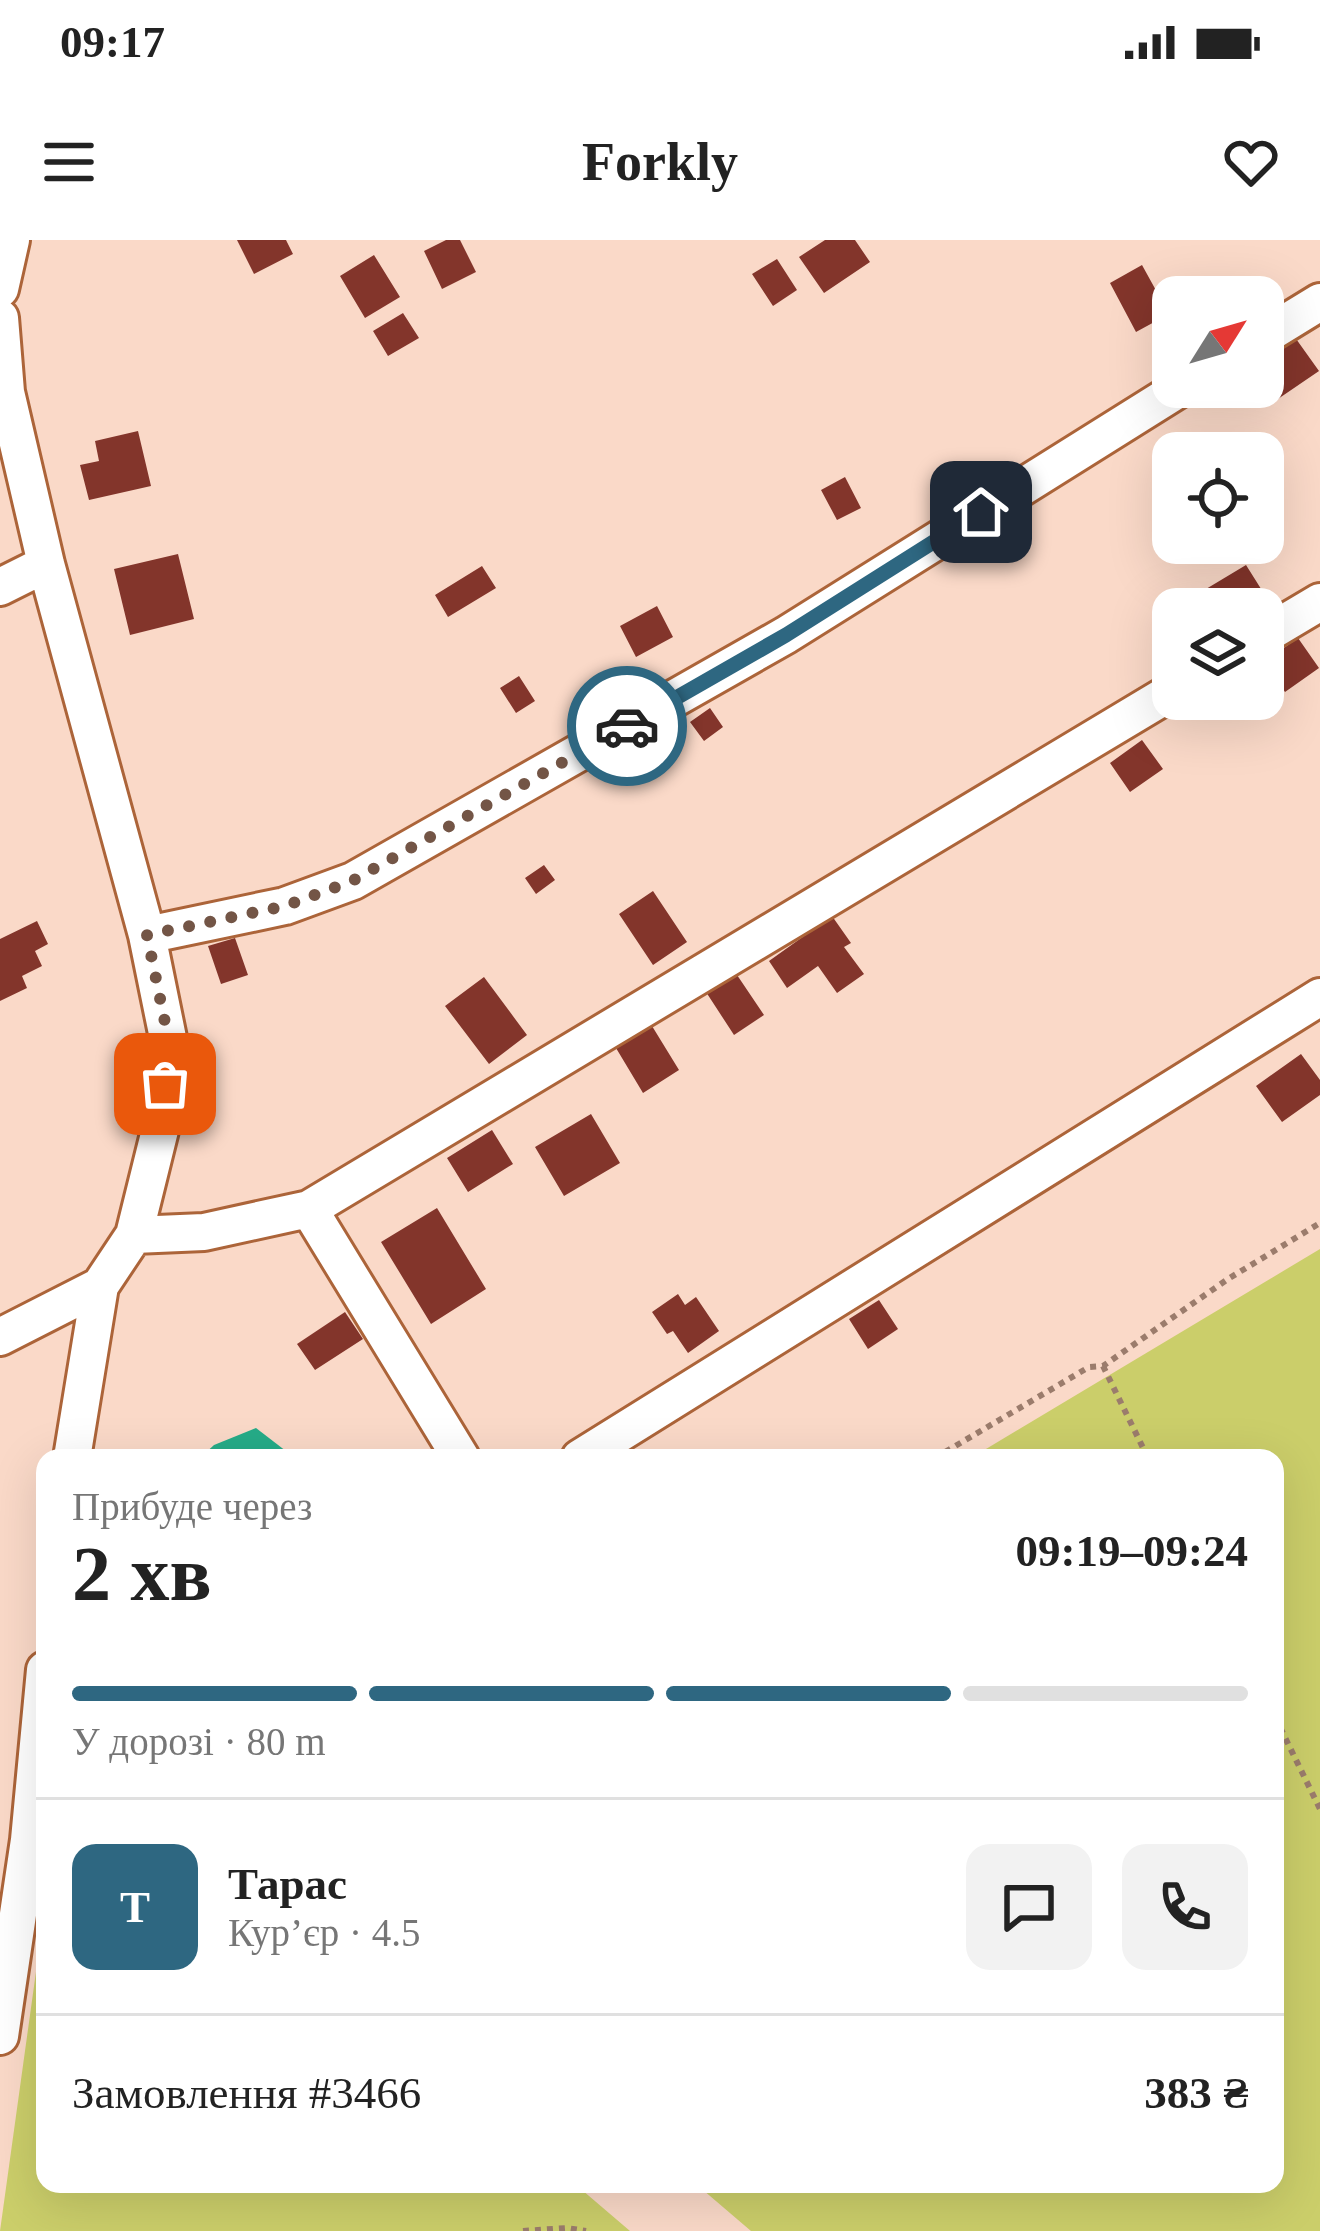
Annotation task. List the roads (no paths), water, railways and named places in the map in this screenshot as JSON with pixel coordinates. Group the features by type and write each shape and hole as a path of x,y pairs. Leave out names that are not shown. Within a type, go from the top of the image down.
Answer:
{"street":[{"path":"0,289 11,240"},
{"path":"1284,325 1320,302"},
{"path":"0,318 6,392 46,564 147,935 169,1042 161,1126 134,1235 100,1286 73,1449"},
{"path":"147,935 285,906 352,881 786,635 1152,406"},
{"path":"0,587 46,564"},
{"path":"1284,624 1320,602"},
{"path":"134,1235 203,1232 309,1209 1152,704"},
{"path":"594,1449 1320,997"},
{"path":"309,1209 455,1449"},
{"path":"0,1337 100,1286"},
{"path":"0,2036 36,1766"}]}
